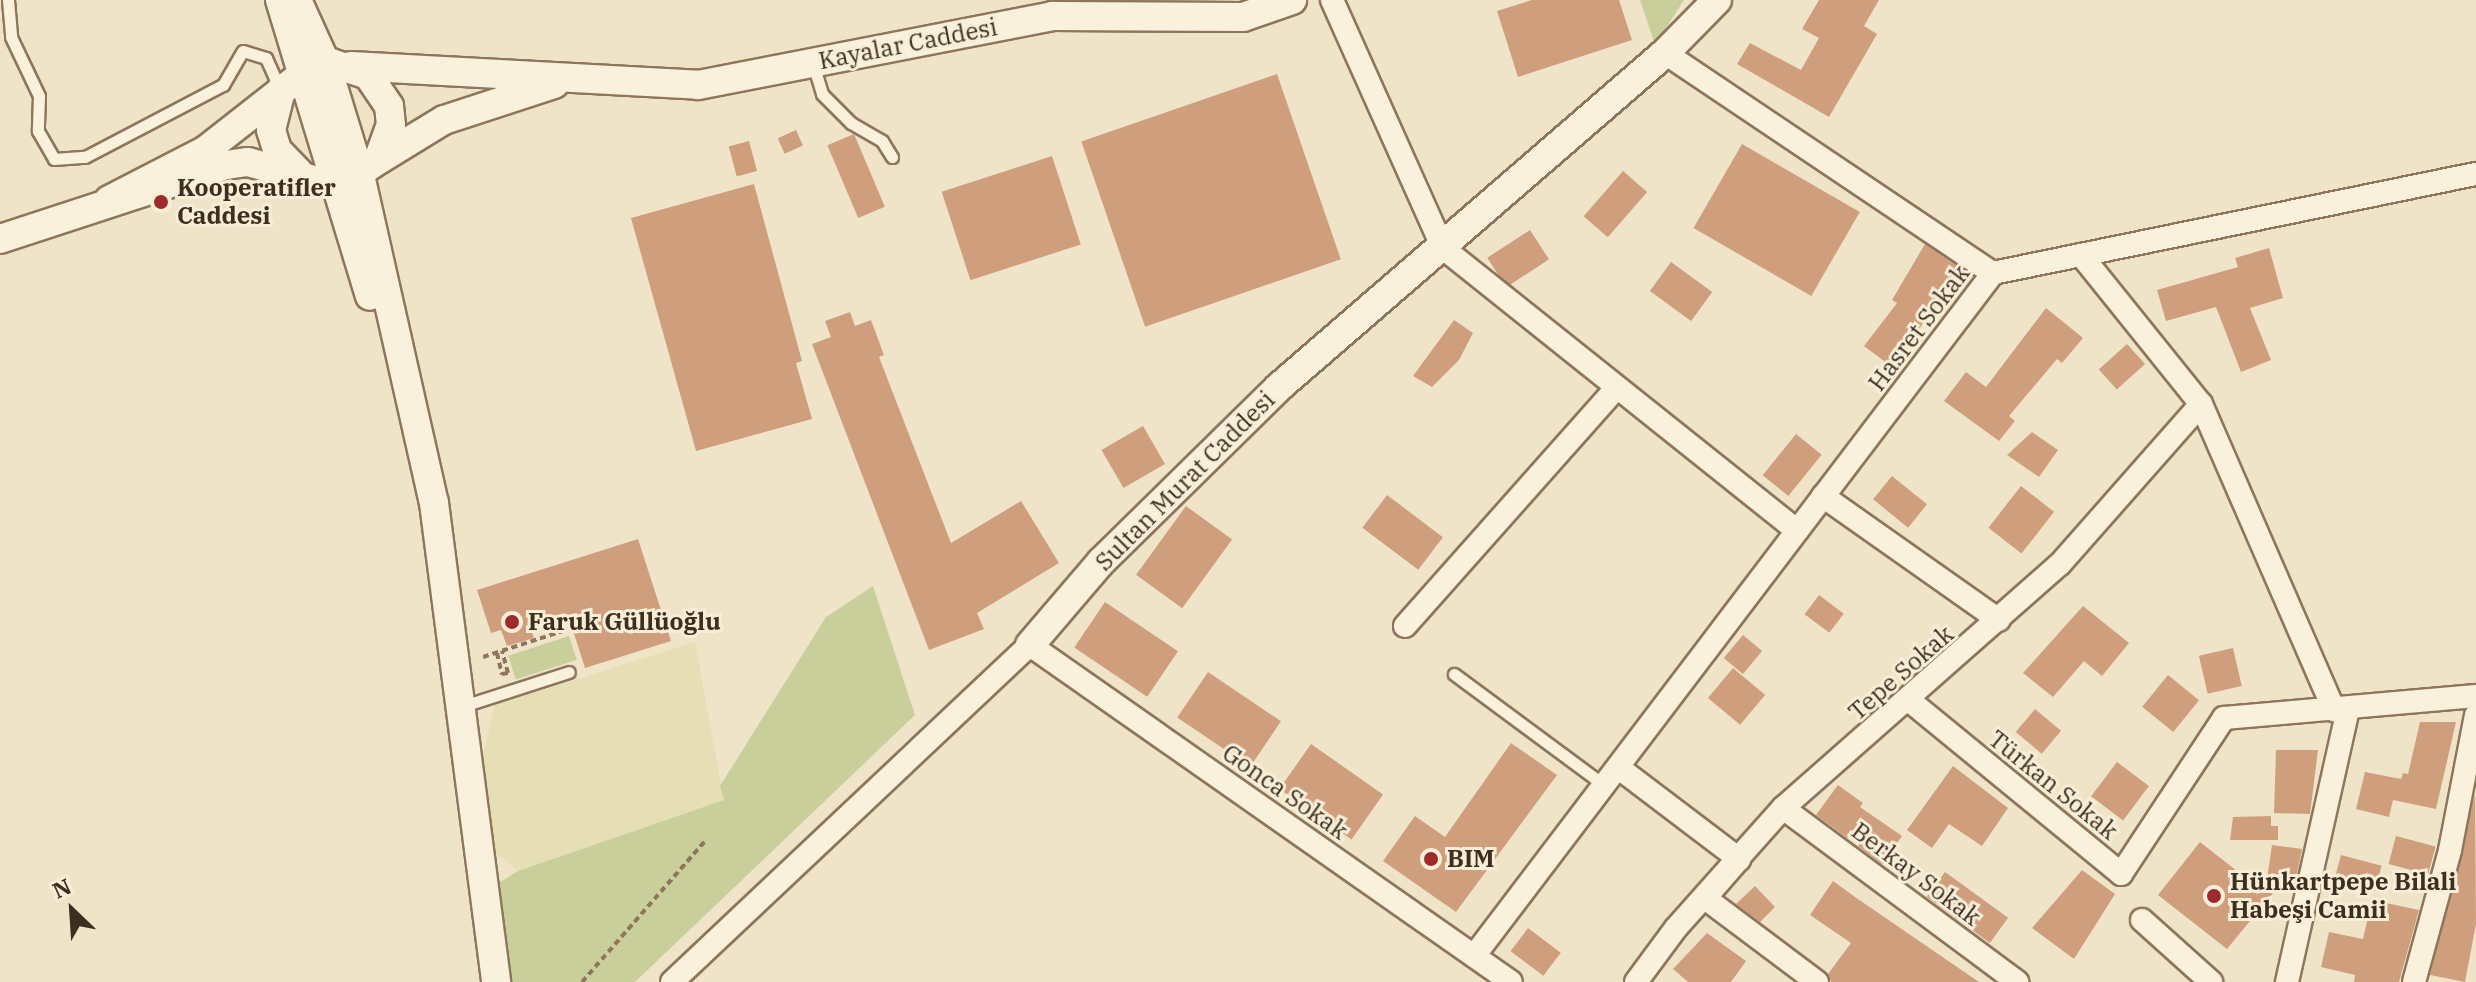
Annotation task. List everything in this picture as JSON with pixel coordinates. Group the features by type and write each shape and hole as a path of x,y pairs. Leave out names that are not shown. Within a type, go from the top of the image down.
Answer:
{"street":[{"path":"280,0 358,173 434,503 496,982"},
{"path":"297,0 315,73"},
{"name":"Kayalar Caddesi","path":"315,73 698,85 812,63 1040,9 1243,17 1292,0"},
{"path":"1332,0 1443,248 1797,531"},
{"name":"Sultan Murat Caddesi","path":"672,982 1030,645 1101,562 1279,387 1665,53 1717,0"},
{"path":"1665,53 1993,273"},
{"path":"306,178 283,158 271,130 315,73"},
{"path":"109,200 206,150 315,73 368,75 389,106 390,134 358,173"},
{"path":"0,239 109,200 248,162 306,178 358,173 444,120 570,79"},
{"name":"Hasret Sokak","path":"1474,956 1993,273 2476,174"},
{"path":"2081,255 2201,404 2341,709 2287,982"},
{"path":"1405,626 1616,388"},
{"name":"Tepe Sokak","path":"1636,982 1783,808 1910,701 2060,564 2201,404"},
{"path":"1823,496 1999,620"},
{"name":"Gonca Sokak","path":"1030,645 1511,982"},
{"name":"Türkan Sokak","path":"1910,701 2121,874 2224,718 2476,696"},
{"path":"2414,982 2450,850 2476,715"},
{"path":"1612,777 1739,859 1705,898 1817,982"},
{"name":"Berkay Sokak","path":"1783,808 2017,982"},
{"path":"2142,920 2189,974 2211,982"}],"lane":[{"path":"8,0 11,37 39,96 38,131 54,159 85,157 223,85 243,51 315,73"},
{"path":"812,63 822,94 851,123 882,141 892,157"},
{"path":"462,706 569,672"},
{"path":"1454,674 1577,761 1612,777"}],"path":[{"path":"483,657 572,628"},
{"path":"500,652 508,673 502,674 500,652"},
{"path":"582,982 704,842"}],"shaded area":[{"path":"695,642 724,800 518,871 493,850 483,756 495,705"}],"green space":[{"path":"1640,0 1684,0 1655,45"},
{"path":"873,586 915,715 635,982 510,982 497,884 518,871 724,800 720,786 826,617"},
{"path":"569,636 577,660 516,680 508,656"}],"building":[{"path":"1532,0 1619,0 1632,40 1518,77 1497,11"},
{"path":"1819,0 1879,0 1864,26 1877,34 1829,117 1737,64 1750,43 1801,70 1819,38 1802,29"},
{"path":"1277,74 1341,259 1145,327 1081,141"},
{"path":"796,130 803,146 785,154 778,138"},
{"path":"854,134 885,207 858,218 827,145"},
{"path":"749,141 757,171 737,176 729,146"},
{"path":"1742,144 1860,212 1811,296 1694,228"},
{"path":"1052,156 1081,244 970,280 942,192"},
{"path":"1623,171 1647,192 1608,237 1584,216"},
{"path":"754,184 802,361 796,363 812,419 696,451 631,218"},
{"path":"1530,230 1549,259 1506,287 1487,258"},
{"path":"1925,244 1962,269 1892,367 1864,346 1897,303 1892,300"},
{"path":"2269,248 2283,298 2250,308 2271,360 2241,372 2216,307 2166,321 2157,290 2238,267 2235,258"},
{"path":"1671,262 1712,292 1691,321 1650,291"},
{"path":"2046,308 2083,338 2062,363 2057,359 2009,416 2015,421 1999,441 1944,401 1966,372 1986,387"},
{"path":"850,312 855,326 871,320 884,355 879,357 951,543 1021,501 1059,563 977,613 984,629 929,650 812,344 831,337 825,321"},
{"path":"1454,320 1473,333 1459,360 1432,387 1413,376"},
{"path":"2127,344 2145,364 2117,389 2099,369"},
{"path":"1143,426 1165,464 1123,488 1101,450"},
{"path":"2032,432 2058,450 2039,477 2007,455"},
{"path":"1796,434 1822,455 1788,496 1763,475"},
{"path":"1892,476 1927,504 1908,528 1873,499"},
{"path":"2021,486 2054,512 2021,554 1988,528"},
{"path":"1387,495 1443,537 1418,570 1362,528"},
{"path":"1186,506 1232,540 1182,608 1136,575"},
{"path":"638,539 671,641 585,668 568,615 530,627 534,638 507,646 501,630 491,633 477,590"},
{"path":"1819,595 1844,614 1829,633 1805,614"},
{"path":"1105,602 1178,651 1147,697 1074,648"},
{"path":"2083,606 2129,643 2102,676 2084,661 2053,697 2023,673"},
{"path":"1743,635 1762,651 1743,674 1724,658"},
{"path":"2233,648 2242,686 2208,694 2199,656"},
{"path":"1733,668 1765,695 1740,725 1708,698"},
{"path":"1208,672 1281,721 1250,767 1177,718"},
{"path":"2168,675 2199,700 2173,732 2142,707"},
{"path":"2035,709 2061,731 2042,754 2016,732"},
{"path":"2420,722 2456,722 2436,809 2393,800 2389,817 2356,809 2365,772 2401,779 2403,773 2408,774"},
{"path":"1511,743 1557,775 1456,912 1383,861 1415,816 1445,837"},
{"path":"1311,744 1383,794 1352,840 1279,789"},
{"path":"2276,750 2318,750 2310,814 2274,813"},
{"path":"2117,762 2149,786 2123,820 2091,796"},
{"path":"1953,766 2008,808 1982,846 1949,824 1932,848 1907,830"},
{"path":"1838,785 1863,803 1860,807 1902,836 1882,864 1858,846 1868,832 1861,826 1847,838 1816,815"},
{"path":"2475,794 2476,924 2465,982 2430,975"},
{"path":"2271,816 2271,826 2278,826 2278,840 2230,840 2233,817"},
{"path":"2396,836 2436,847 2428,875 2388,864"},
{"name":"Hünkartpepe Bilali Habeşi Camii","path":"2200,842 2265,893 2272,845 2302,849 2295,884 2282,882 2227,949 2158,895"},
{"path":"2341,855 2382,866 2375,891 2334,880"},
{"path":"2082,870 2115,894 2074,959 2032,928"},
{"path":"1945,872 2008,918 1990,943 1927,897"},
{"path":"1833,881 1979,982 1831,982 1828,974 1851,943 1810,915"},
{"path":"1755,886 1775,907 1760,922 1736,904"},
{"path":"2372,900 2419,910 2399,982 2354,982 2355,975 2321,967 2329,932 2363,939"},
{"path":"1528,928 1561,953 1543,976 1511,951"},
{"path":"1707,933 1746,961 1731,982 1688,982 1673,969"}],"place":[{"name":"Kooperatifler Caddesi","path":"161,202"},
{"name":"Faruk Güllüoğlu","path":"512,622"},
{"name":"BIM","path":"1431,859"},
{"name":"Hünkartpepe Bilali Habeşi Camii","path":"2214,896"}]}
